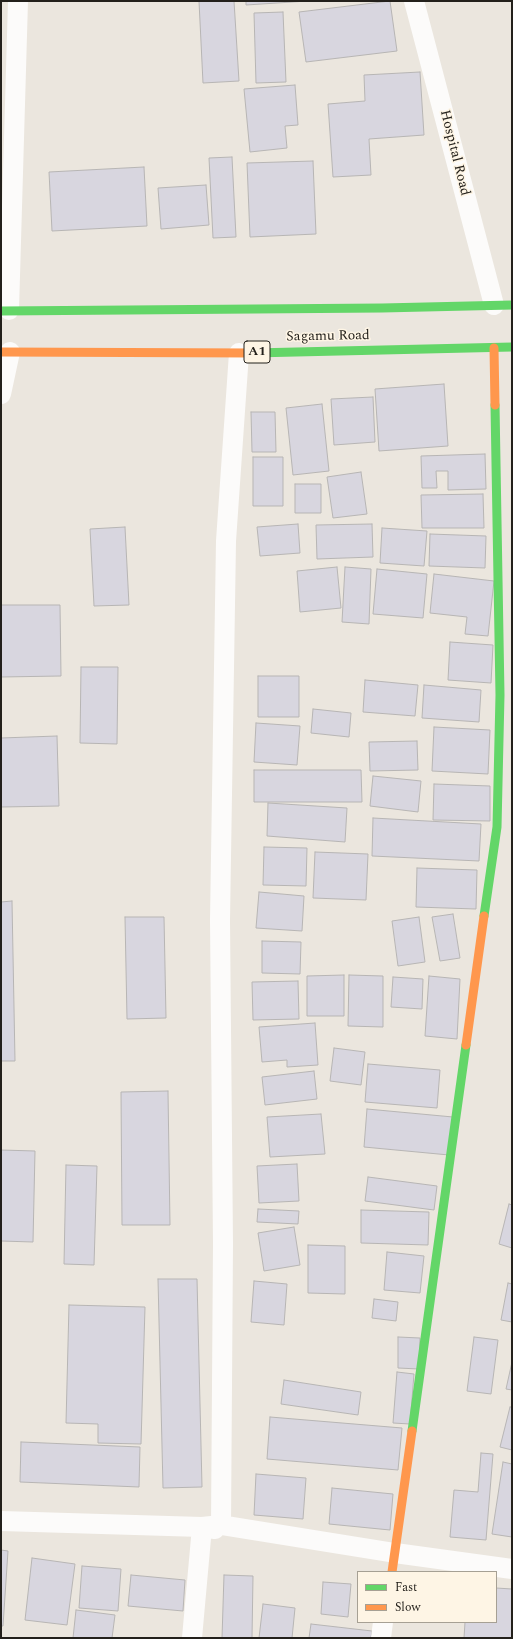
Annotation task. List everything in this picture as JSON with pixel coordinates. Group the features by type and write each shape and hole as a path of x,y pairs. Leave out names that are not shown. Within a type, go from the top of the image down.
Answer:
{"main road":[{"name":"Sagamu Road","path":"5,310 382,308 503,305"},
{"name":"Sagamu Road","path":"5,352 239,353 512,347"},
{"path":"394,1563 497,827 500,695 494,348"}],"street":[{"path":"5,310 18,1"},
{"name":"Hospital Road","path":"414,1 503,305"},
{"path":"1,394 5,352"},
{"path":"192,1638 212,1526 223,1244 220,920 226,541 239,353"},
{"path":"1,1521 212,1526 394,1563 512,1569"},
{"path":"381,1638 384,1623"}],"building":[{"path":"199,1 234,1 239,81 203,83"},
{"path":"246,1 308,1 246,5"},
{"path":"390,1 397,51 306,62 299,12"},
{"path":"283,12 286,82 256,83 254,13"},
{"path":"420,72 424,135 369,139 371,175 333,177 328,104 365,101 364,75"},
{"path":"295,85 298,125 285,126 287,148 250,152 244,89"},
{"path":"232,157 236,237 213,238 209,158"},
{"path":"313,161 316,234 250,237 247,163"},
{"path":"144,167 147,226 52,231 49,172"},
{"path":"206,185 209,225 161,229 158,188"},
{"path":"444,384 448,446 379,451 375,389"},
{"path":"373,397 375,442 334,445 331,399"},
{"path":"322,404 329,471 293,475 286,408"},
{"path":"251,412 275,412 276,452 252,452"},
{"path":"485,454 486,489 448,490 448,471 436,471 437,488 422,488 421,456"},
{"path":"253,457 283,457 283,506 253,506"},
{"path":"361,472 367,514 333,518 327,477"},
{"path":"295,484 321,484 321,513 295,513"},
{"path":"483,494 484,528 422,528 421,495"},
{"path":"298,524 300,553 260,556 257,527"},
{"path":"372,524 373,557 317,559 316,525"},
{"path":"125,527 129,605 94,606 90,529"},
{"path":"382,528 427,531 424,566 380,563"},
{"path":"430,534 486,536 485,568 429,566"},
{"path":"337,567 341,608 300,612 297,571"},
{"path":"345,567 371,569 369,624 342,622"},
{"path":"377,569 427,574 423,618 373,614"},
{"path":"434,574 494,581 488,636 465,634 467,617 430,613"},
{"path":"1,605 60,605 61,676 1,677"},
{"path":"450,642 493,645 491,683 448,680"},
{"path":"81,667 118,667 117,744 80,743"},
{"path":"258,676 299,676 299,717 258,717"},
{"path":"365,680 418,685 415,716 363,712"},
{"path":"424,685 481,690 479,722 422,718"},
{"path":"313,709 351,713 349,737 311,733"},
{"path":"256,723 300,726 297,765 254,762"},
{"path":"434,727 490,730 488,774 432,771"},
{"path":"57,736 59,806 1,807 1,738"},
{"path":"417,741 418,770 370,771 369,742"},
{"path":"254,770 361,770 362,802 254,802"},
{"path":"373,776 421,781 418,812 370,806"},
{"path":"434,784 490,786 490,821 433,820"},
{"path":"268,803 347,808 345,842 267,836"},
{"path":"373,818 481,824 479,861 372,856"},
{"path":"264,847 307,848 306,886 263,885"},
{"path":"315,852 368,854 366,900 313,898"},
{"path":"417,868 477,870 476,909 416,907"},
{"path":"259,892 304,896 302,931 256,928"},
{"path":"12,901 15,1061 1,1061 1,902"},
{"path":"453,914 460,958 440,961 432,917"},
{"path":"125,917 164,917 166,1018 127,1019"},
{"path":"419,917 425,962 398,966 392,921"},
{"path":"262,941 301,942 300,974 262,973"},
{"path":"344,975 344,1016 307,1016 307,976"},
{"path":"349,975 383,976 383,1027 348,1026"},
{"path":"429,976 460,979 457,1039 425,1036"},
{"path":"393,977 423,979 422,1009 391,1007"},
{"path":"298,981 299,1019 253,1020 252,982"},
{"path":"315,1023 318,1065 287,1067 287,1060 262,1062 259,1027"},
{"path":"334,1048 365,1052 361,1085 330,1081"},
{"path":"368,1064 440,1070 437,1108 365,1102"},
{"path":"314,1071 317,1099 265,1105 262,1077"},
{"path":"168,1091 170,1225 122,1225 121,1092"},
{"path":"367,1109 453,1117 449,1155 364,1147"},
{"path":"321,1114 325,1154 270,1157 267,1117"},
{"path":"1,1150 35,1151 33,1242 1,1241"},
{"path":"297,1164 299,1201 259,1203 257,1166"},
{"path":"66,1165 97,1166 94,1265 64,1264"},
{"path":"368,1177 437,1186 434,1210 365,1201"},
{"path":"509,1204 512,1205 512,1248 499,1244"},
{"path":"258,1209 299,1211 298,1224 257,1222"},
{"path":"361,1210 429,1212 428,1245 361,1243"},
{"path":"294,1227 300,1265 264,1271 258,1233"},
{"path":"308,1245 345,1246 345,1294 308,1293"},
{"path":"387,1252 424,1256 420,1293 384,1290"},
{"path":"158,1279 197,1279 202,1487 163,1488"},
{"path":"254,1281 287,1284 284,1325 251,1322"},
{"path":"508,1283 512,1284 512,1322 501,1320"},
{"path":"374,1299 398,1302 396,1321 372,1318"},
{"path":"69,1305 145,1307 141,1444 98,1443 98,1424 66,1423"},
{"path":"398,1337 420,1338 419,1369 398,1368"},
{"path":"474,1337 498,1340 491,1394 467,1391"},
{"path":"512,1362 512,1390 506,1389"},
{"path":"397,1372 414,1374 410,1424 393,1423"},
{"path":"284,1380 361,1392 358,1415 281,1404"},
{"path":"510,1407 512,1407 512,1450 500,1447"},
{"path":"270,1417 402,1428 398,1470 267,1459"},
{"path":"21,1442 140,1447 139,1487 20,1482"},
{"path":"481,1453 493,1454 486,1540 450,1537 454,1490 478,1492"},
{"path":"503,1462 512,1464 512,1537 492,1534"},
{"path":"256,1474 306,1478 303,1519 254,1515"},
{"path":"332,1488 393,1494 390,1530 329,1524"},
{"path":"1,1550 8,1551 3,1626 1,1626"},
{"path":"32,1558 75,1564 67,1625 25,1620"},
{"path":"82,1566 121,1569 118,1611 79,1608"},
{"path":"131,1575 185,1580 183,1611 128,1606"},
{"path":"224,1575 253,1576 252,1638 222,1638"},
{"path":"323,1582 351,1584 348,1617 321,1614"},
{"path":"497,1588 512,1589 512,1638 464,1638 465,1623 497,1623"},
{"path":"263,1604 295,1608 292,1638 259,1638"},
{"path":"76,1610 115,1615 112,1638 73,1638"},
{"path":"311,1624 372,1631 371,1638 309,1638"}],"traffic: fast":[{"path":"1,311 382,308 512,305"},
{"path":"253,353 512,347"},
{"path":"484,916 497,827 500,695 495,405"},
{"path":"412,1431 466,1045"}],"traffic: slow":[{"path":"494,348 495,405"},
{"path":"1,352 253,353"},
{"path":"466,1045 484,916"},
{"path":"392,1571 412,1431"}]}
